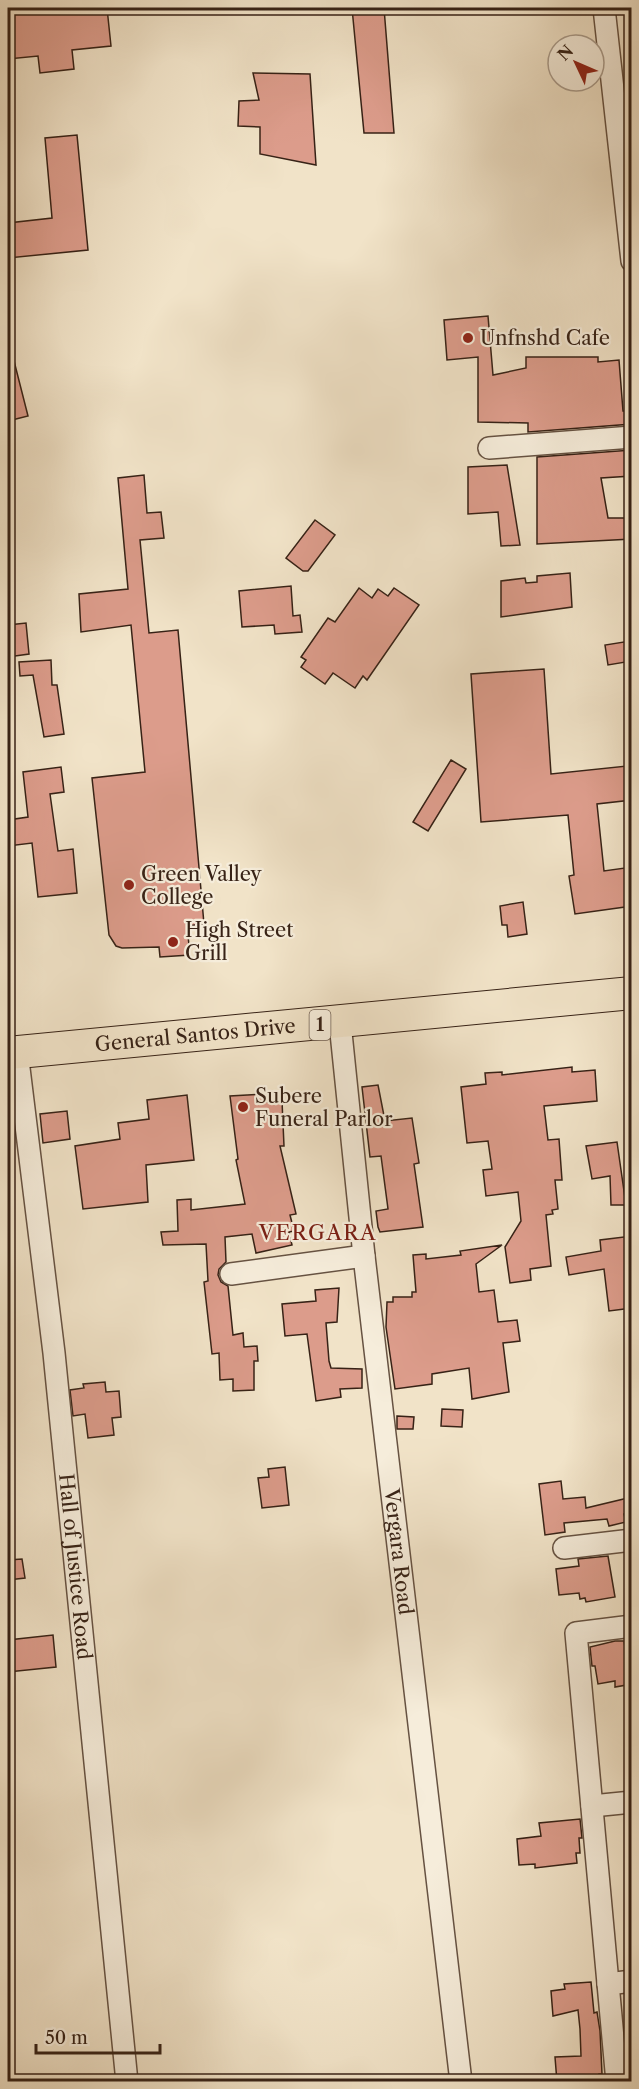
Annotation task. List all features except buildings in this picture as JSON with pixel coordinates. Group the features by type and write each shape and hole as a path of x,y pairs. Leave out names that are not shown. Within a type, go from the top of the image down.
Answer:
{"highway":[{"name":"General Santos Drive","path":"12,1053 632,993"}],"street":[{"path":"604,8 632,261"},
{"path":"489,448 632,437"},
{"name":"Vergara Road","path":"340,1023 364,1256 461,2082"},
{"name":"Hall of Justice Road","path":"12,1053 54,1353 127,2082"},
{"path":"231,1274 364,1256"},
{"path":"564,1548 632,1540"},
{"path":"617,2082 576,1633 632,1626"},
{"path":"592,1806 632,1802"},
{"path":"608,1984 632,1981"}],"place":[{"name":"Unfnshd Cafe","path":"468,338"},
{"name":"Green Valley College","path":"129,885"},
{"name":"High Street Grill","path":"173,942"},
{"name":"Subere Funeral Parlor","path":"243,1107"}],"district":[{"name":"VERGARA","path":"318,1232"}]}
